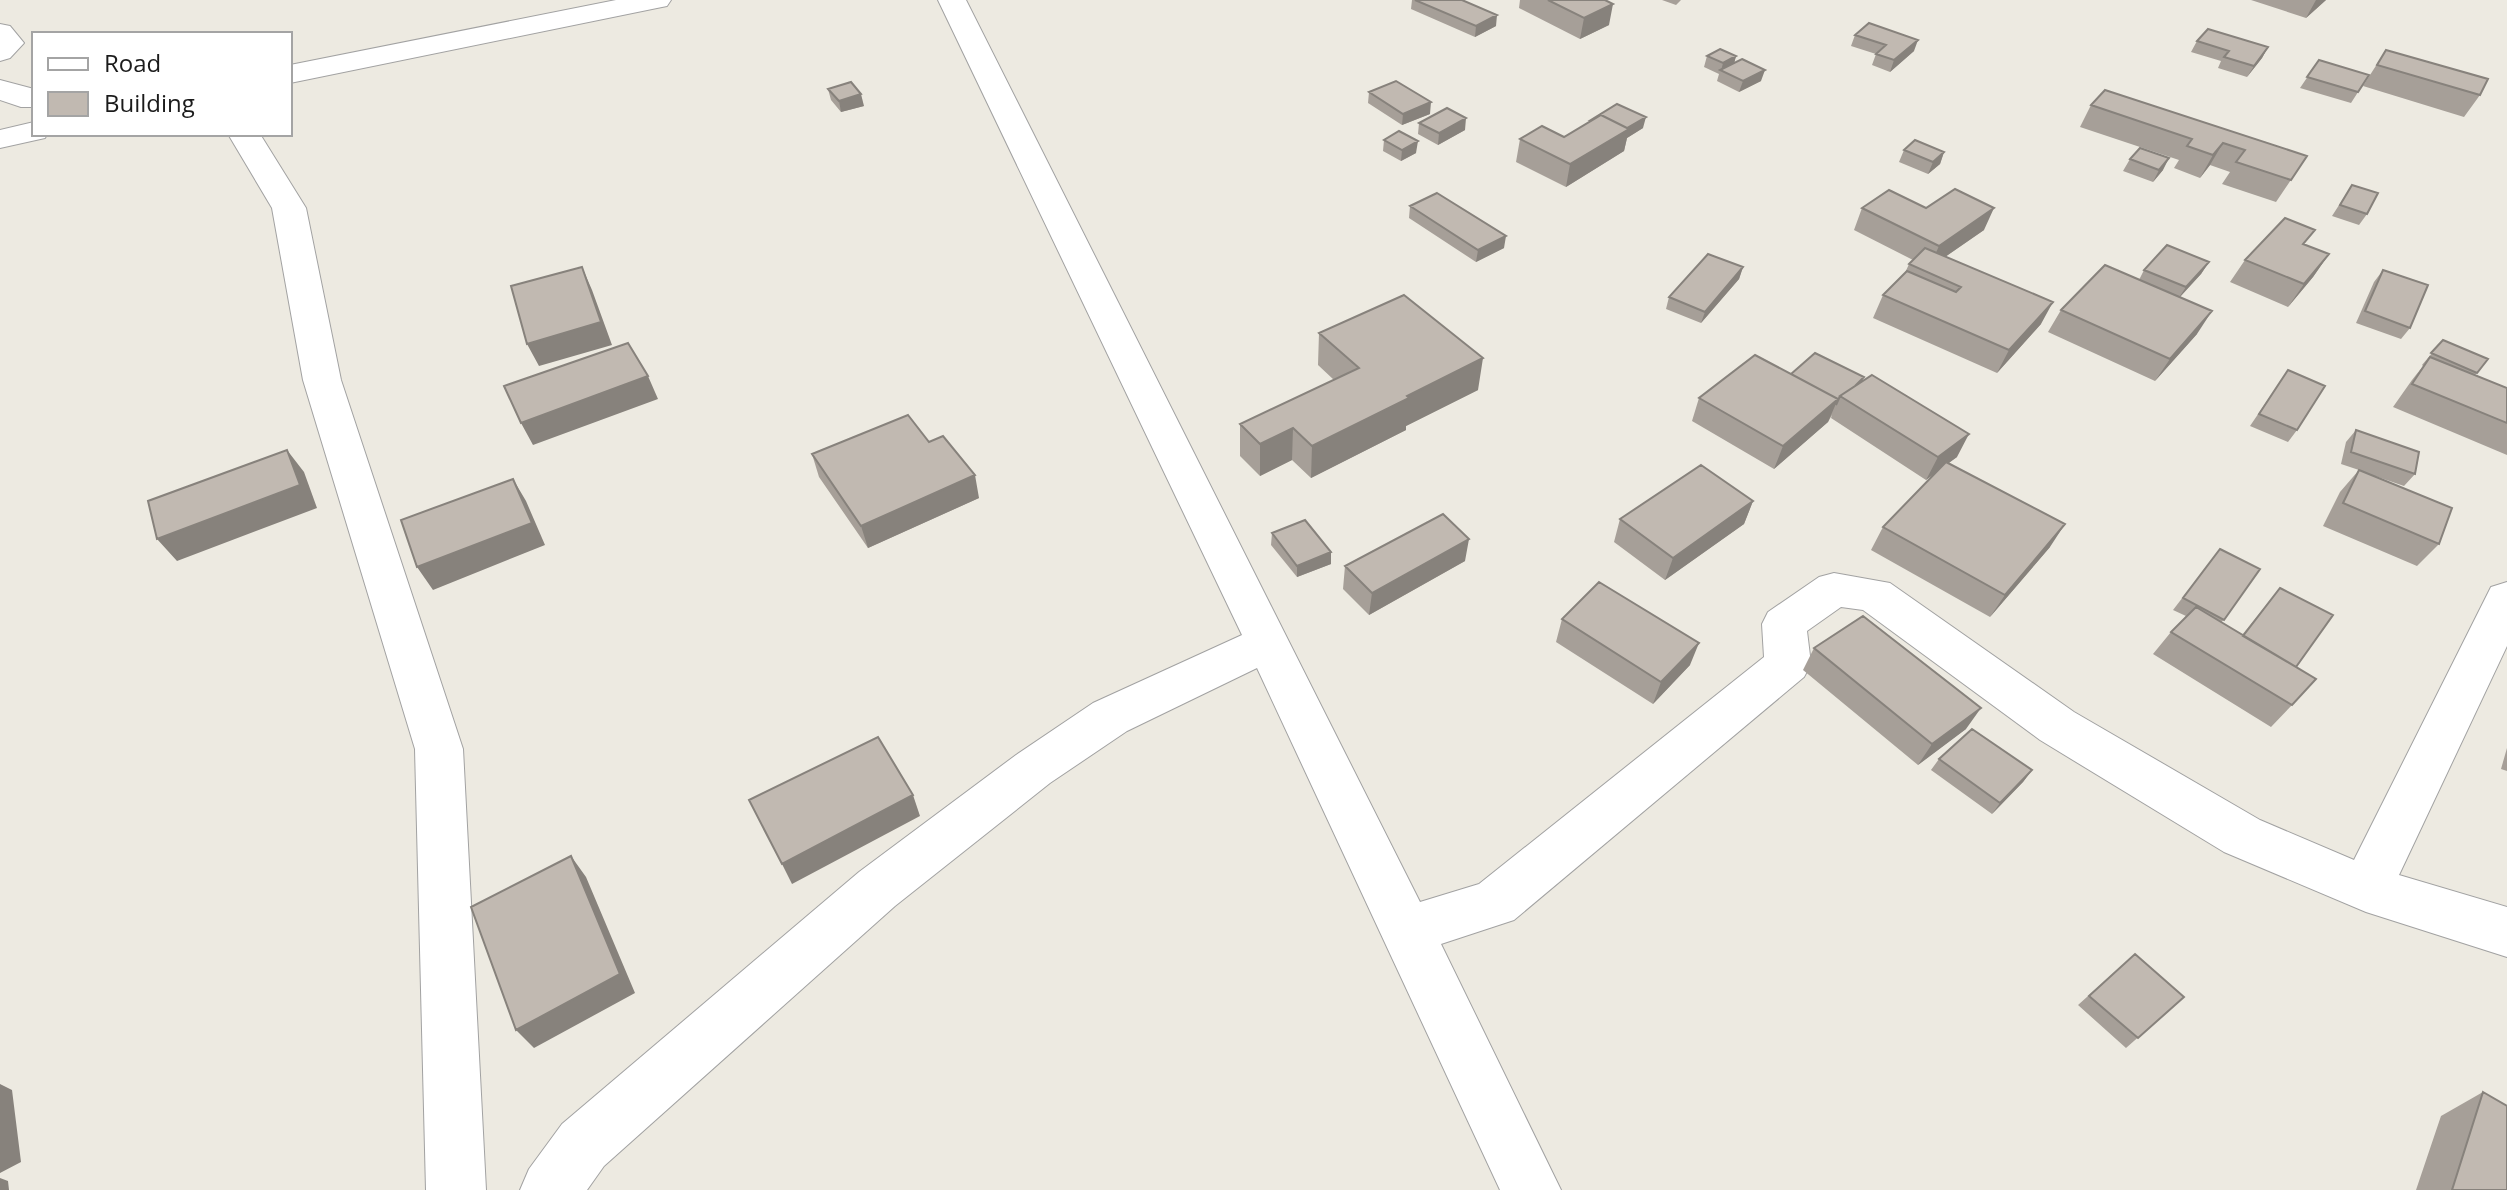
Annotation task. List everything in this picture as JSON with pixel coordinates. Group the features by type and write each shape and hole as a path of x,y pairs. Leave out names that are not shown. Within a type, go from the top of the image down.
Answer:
{"street":[{"path":"292,74 657,0"},
{"path":"952,0 1268,643 1531,1190"},
{"path":"0,32 10,43 0,52"},
{"path":"0,89 21,98 32,98"},
{"path":"0,139 32,131"},
{"path":"245,136 289,208 322,380 439,749 456,1190"},
{"path":"1406,931 1495,903 1788,664 1784,624 1834,589 1874,595 2057,726 2242,836 2366,889 2507,932"},
{"path":"2366,889 2507,599"},
{"path":"550,1190 583,1145 877,889 1033,769 1110,717 1268,643"}],"building":[{"path":"1415,0 1462,0 1497,15 1476,26"},
{"path":"1548,0 1605,0 1613,4 1584,18"},
{"path":"1869,23 1918,40 1894,60 1876,54 1886,45 1855,35"},
{"path":"2208,29 2268,47 2254,66 2224,57 2229,51 2197,41"},
{"path":"1720,49 1736,56 1723,63 1707,56"},
{"path":"2386,50 2488,79 2480,95 2377,65"},
{"path":"1742,59 1765,70 1743,81 1720,70"},
{"path":"2319,60 2369,75 2358,92 2307,77"},
{"path":"1396,81 1431,102 1403,114 1369,92"},
{"path":"851,82 861,94 839,101 828,89"},
{"path":"2105,90 2307,156 2291,180 2236,162 2245,150 2223,143 2213,155 2187,146 2192,139 2091,105"},
{"path":"1617,104 1646,117 1627,128 1601,115 1591,120"},
{"path":"1447,108 1466,118 1439,133 1419,123"},
{"path":"1601,115 1629,129 1570,164 1520,139 1542,126 1564,137"},
{"path":"1399,131 1418,141 1402,150 1384,140"},
{"path":"1915,140 1944,152 1933,162 1904,150"},
{"path":"2140,148 2169,158 2159,170 2130,159"},
{"path":"2352,185 2378,193 2367,214 2340,205"},
{"path":"1955,189 1994,208 1939,246 1862,208 1889,190 1926,208"},
{"path":"1437,193 1506,236 1478,250 1410,206"},
{"path":"2285,218 2315,230 2303,244 2329,254 2304,284 2245,260"},
{"path":"2167,245 2209,262 2186,287 2144,270"},
{"path":"1925,248 2053,302 2009,350 1883,295 1907,271 1956,292 1961,287 1909,264"},
{"path":"1708,254 1743,267 1705,312 1669,297"},
{"path":"2105,265 2212,311 2170,359 2061,310"},
{"path":"582,267 601,322 527,344 511,286"},
{"path":"2383,270 2428,285 2410,328 2365,311"},
{"path":"1404,295 1483,358 1312,446 1293,428 1260,444 1240,424 1359,368 1319,333"},
{"path":"2443,340 2488,359 2477,373 2431,353"},
{"path":"628,343 648,376 521,423 504,386"},
{"path":"1815,353 1864,377 1840,396 1836,405 1838,399 1791,374"},
{"path":"1755,355 1838,399 1783,446 1699,398"},
{"path":"2430,357 2507,388 2507,423 2412,384"},
{"path":"2288,370 2325,386 2297,430 2259,414"},
{"path":"1872,375 1969,434 1938,457 1840,396"},
{"path":"908,415 929,442 943,436 975,475 861,526 812,454"},
{"path":"2356,430 2419,452 2415,474 2351,452"},
{"path":"287,450 300,485 157,539 148,501"},
{"path":"1946,462 2065,524 2005,595 1883,527"},
{"path":"1701,465 1753,501 1673,558 1620,519"},
{"path":"2359,470 2452,508 2439,544 2343,503"},
{"path":"513,479 532,523 417,567 401,520"},
{"path":"1443,514 1469,539 1372,593 1345,566"},
{"path":"1305,520 1331,552 1297,566 1272,533"},
{"path":"2220,549 2260,569 2224,620 2183,598"},
{"path":"1599,582 1699,643 1661,682 1562,619"},
{"path":"2280,588 2333,615 2296,667 2243,636"},
{"path":"2196,607 2316,679 2292,705 2171,632"},
{"path":"1863,616 1981,708 1932,744 1814,648"},
{"path":"1972,729 2032,770 2000,803 1939,759"},
{"path":"878,737 913,795 782,864 749,800"},
{"path":"571,856 620,974 516,1030 471,907"},
{"path":"2135,954 2184,997 2138,1038 2089,996"},
{"path":"2483,1092 2507,1106 2507,1190 2452,1190"}]}
